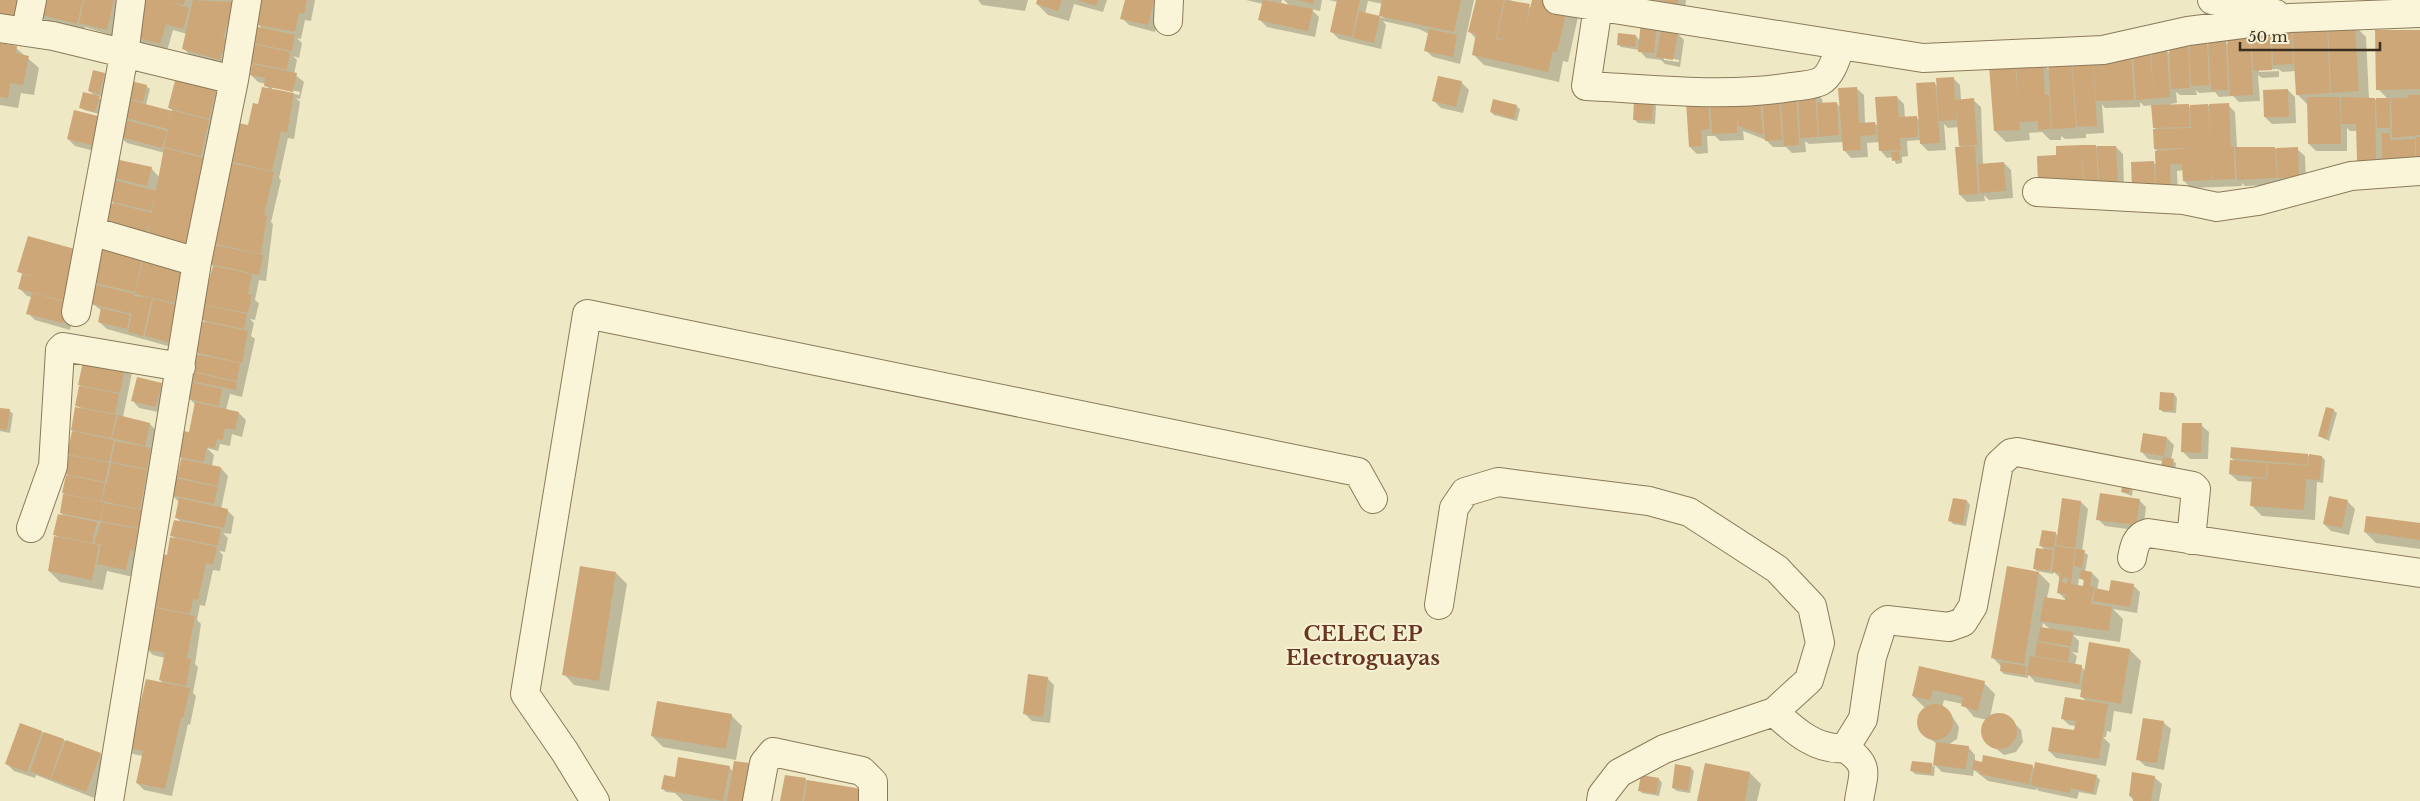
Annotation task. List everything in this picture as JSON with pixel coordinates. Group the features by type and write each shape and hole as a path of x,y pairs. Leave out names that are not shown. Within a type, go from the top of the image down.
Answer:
{"street":[{"path":"32,0 13,29 234,80"},
{"path":"76,312 124,54 131,0"},
{"path":"109,801 197,262 234,80 247,0"},
{"path":"1557,0 1599,4 1923,58 2103,50 2188,31 2290,18 2420,13"},
{"path":"2212,0 2244,3 2290,18"},
{"path":"1599,4 1586,86 1699,92 1766,91 1821,81 1829,74 1841,44"},
{"path":"2038,192 2184,200 2217,207 2277,197 2351,176 2420,171"},
{"path":"91,231 197,262"},
{"path":"595,801 566,752 525,694 587,314 1358,472 1373,499"},
{"path":"31,528 53,466 60,350 63,347 181,367"},
{"path":"1845,748 1863,719 1872,657 1883,623 1887,620 1949,627 1963,622 1969,614 1973,606 1999,464 2011,453 2017,452 2194,486 2196,489 2191,540"},
{"path":"1439,605 1454,508 1465,492 1498,482 1649,501 1689,512 1777,569 1812,606 1820,643 1809,680 1774,712 1664,749 1619,773 1602,795 1601,801"},
{"path":"2132,558 2137,539 2141,535 2148,533 2420,572"},
{"path":"1774,712 1800,735 1831,749 1845,748 1860,759 1864,766 1858,801"},
{"path":"757,801 764,763 773,752 862,771 873,782 873,801"}],"building":[{"path":"0,0 23,0 17,26 0,22"},
{"path":"40,0 83,0 77,24 37,14"},
{"path":"84,0 114,0 107,30 79,23"},
{"path":"140,0 185,0 184,5 168,2 189,8 183,29 166,24 160,44 131,36 136,16 149,19 135,15"},
{"path":"193,0 234,2 223,38 226,39 220,60 182,49"},
{"path":"260,0 307,0 304,14 299,13 295,32 257,25"},
{"path":"1037,0 1062,0 1058,11 1036,4"},
{"path":"1078,0 1098,0 1096,6"},
{"path":"1125,0 1154,0 1148,25 1120,19"},
{"path":"1263,0 1313,9 1308,31 1258,20"},
{"path":"1297,0 1314,0 1313,4"},
{"path":"1337,0 1360,0 1352,37 1330,32"},
{"path":"1382,0 1461,0 1454,32 1379,16"},
{"path":"1476,0 1504,0 1496,39 1507,41 1497,38 1505,0 1530,4 1523,37 1532,0 1547,0 1568,5 1557,52 1553,51 1548,72 1472,55 1476,34 1468,32"},
{"path":"1658,0 1678,0 1678,4"},
{"path":"1359,11 1380,16 1374,43 1353,38"},
{"path":"1641,20 1657,22 1654,53 1638,52"},
{"path":"2355,25 2359,91 2331,93 2328,26"},
{"path":"255,26 295,35 292,51 252,43"},
{"path":"2327,26 2330,93 2296,95 2292,28"},
{"path":"1429,29 1457,35 1453,57 1424,51"},
{"path":"1661,29 1678,32 1673,60 1656,57"},
{"path":"2272,30 2291,30 2293,64 2273,65"},
{"path":"2375,30 2420,30 2420,89 2376,90"},
{"path":"2251,32 2270,32 2272,70 2253,71"},
{"path":"1618,33 1636,35 1635,47 1617,45"},
{"path":"2250,33 2253,95 2230,96 2227,34"},
{"path":"2226,41 2228,90 2211,90 2208,42"},
{"path":"2207,42 2209,85 2191,86 2189,43"},
{"path":"0,43 17,46 16,53 29,56 23,85 10,83 8,98 0,97"},
{"path":"2188,43 2190,88 2171,89 2169,45"},
{"path":"253,44 290,52 287,70 249,62"},
{"path":"2167,50 2170,97 2136,100 2133,54 2150,52 2153,91 2151,51"},
{"path":"2116,54 2116,64 2117,55 2131,54 2134,100 2096,101 2093,56"},
{"path":"2071,59 2076,128 2052,129 2048,60"},
{"path":"2093,61 2097,126 2077,127 2072,62"},
{"path":"2043,62 2045,95 2049,95 2051,129 2038,130 2038,121 2019,122 2020,130 1994,131 1989,66 2015,64 2019,110 2016,64"},
{"path":"252,64 297,73 293,92 264,86 265,78 250,75"},
{"path":"93,70 105,73 99,94 88,91"},
{"path":"177,73 218,84 209,119 168,108"},
{"path":"1438,76 1462,81 1456,107 1432,101"},
{"path":"1954,77 1955,100 1974,98 1977,145 1959,146 1956,109 1956,120 1939,121 1936,78"},
{"path":"131,81 147,85 143,102 127,98"},
{"path":"1935,82 1940,143 1920,144 1916,83"},
{"path":"262,87 294,93 287,133 281,131 272,171 228,161 233,122 248,125 253,103 258,104"},
{"path":"1857,87 1859,123 1875,122 1876,135 1860,136 1861,150 1843,151 1838,88"},
{"path":"2288,89 2289,117 2264,117 2263,90"},
{"path":"1815,91 1818,137 1800,138 1798,92"},
{"path":"83,92 100,96 95,112 79,108"},
{"path":"1796,92 1799,145 1784,146 1780,93"},
{"path":"1779,95 1782,140 1765,141 1762,96"},
{"path":"2408,95 2420,95 2420,135 2392,138 2391,98 2408,98"},
{"path":"1897,96 1899,117 1917,116 1918,137 1900,138 1901,150 1879,151 1875,97"},
{"path":"2307,97 2340,97 2341,144 2308,144"},
{"path":"2341,97 2375,98 2376,161 2357,161 2356,124 2341,124"},
{"path":"1760,98 1763,135 1738,126 1737,114 1737,133 1712,134 1710,100"},
{"path":"2376,98 2390,98 2390,128 2377,128"},
{"path":"127,99 171,111 168,124 172,110 209,120 201,156 164,147 168,129 122,117"},
{"path":"1493,99 1517,105 1514,119 1490,112"},
{"path":"1708,100 1710,129 1701,130 1702,146 1689,147 1686,101"},
{"path":"1634,101 1653,102 1652,121 1633,120"},
{"path":"1837,102 1839,135 1819,137 1817,103"},
{"path":"2229,103 2231,147 2234,147 2235,179 2213,180 2213,168 2212,180 2183,181 2182,164 2170,164 2171,190 2156,190 2155,151 2192,148 2154,149 2153,129 2191,128 2190,105 2208,104 2211,148 2209,104"},
{"path":"2189,104 2190,127 2153,128 2151,105"},
{"path":"74,110 110,119 103,148 67,139"},
{"path":"122,119 167,131 162,148 118,136"},
{"path":"2382,133 2390,133 2390,140 2415,139 2415,163 2382,163"},
{"path":"2416,137 2420,137 2420,164 2416,164"},
{"path":"2082,145 2096,145 2098,184 2084,184"},
{"path":"2082,145 2083,182 2038,184 2037,156 2056,155 2056,146"},
{"path":"1975,146 1978,194 1959,195 1955,147"},
{"path":"2097,146 2116,146 2118,183 2099,184"},
{"path":"2235,147 2275,147 2277,178 2237,180"},
{"path":"2298,147 2299,177 2278,178 2276,148"},
{"path":"164,148 204,158 198,180 202,181 189,244 148,233"},
{"path":"1899,151 1900,160 1892,161 1891,152"},
{"path":"115,159 152,167 147,186 111,177"},
{"path":"2154,161 2155,189 2132,190 2131,162"},
{"path":"2004,162 2006,191 1980,193 1978,164"},
{"path":"230,163 274,172 264,215 267,216 261,254 212,243"},
{"path":"114,180 156,191 151,211 109,201"},
{"path":"108,202 152,213 147,233 103,221"},
{"path":"28,236 82,251 69,302 18,289 22,274 41,278 17,272"},
{"path":"103,243 143,253 135,292 94,283"},
{"path":"214,245 263,255 259,275 210,264"},
{"path":"145,251 184,261 174,303 135,294"},
{"path":"213,266 252,274 248,294 252,295 248,313 202,304"},
{"path":"96,285 135,294 134,296 152,298 143,336 128,332 132,314 91,304"},
{"path":"32,293 69,303 63,323 26,314"},
{"path":"153,299 177,305 168,342 145,336"},
{"path":"205,305 247,314 244,329 202,320"},
{"path":"101,308 130,315 127,329 98,322"},
{"path":"201,321 248,331 242,363 194,352"},
{"path":"85,352 126,360 120,393 78,385"},
{"path":"195,354 240,363 237,381 191,371"},
{"path":"192,372 237,382 236,390 190,381"},
{"path":"137,377 162,383 156,407 131,401"},
{"path":"191,382 222,389 219,406 188,399"},
{"path":"79,386 119,394 115,414 75,406"},
{"path":"2160,392 2174,393 2173,411 2159,410"},
{"path":"195,402 239,412 235,430 225,428 223,440 217,439 215,448 207,447 204,462 178,457 183,431 189,432"},
{"path":"75,407 116,415 111,438 71,430"},
{"path":"2326,407 2334,409 2326,439 2318,436"},
{"path":"0,408 10,409 7,430 0,429"},
{"path":"118,415 150,423 145,446 112,438"},
{"path":"2182,423 2202,423 2201,453 2181,452"},
{"path":"72,431 114,440 109,462 67,454"},
{"path":"2143,433 2167,437 2164,456 2140,452"},
{"path":"115,441 151,448 147,469 111,462"},
{"path":"2231,447 2308,454 2307,465 2230,458"},
{"path":"2309,454 2322,456 2320,480 2306,479 2304,510 2250,506 2252,478 2267,479 2268,463 2308,466"},
{"path":"69,455 109,463 105,482 65,474"},
{"path":"2163,457 2174,459 2172,468 2161,466"},
{"path":"181,459 221,467 218,486 177,477"},
{"path":"2230,460 2267,463 2266,478 2229,474"},
{"path":"111,463 147,470 140,509 102,501 106,483 135,489 107,483"},
{"path":"66,475 105,483 101,501 62,493"},
{"path":"175,478 218,487 214,504 171,495"},
{"path":"2123,482 2131,484 2129,493 2121,492"},
{"path":"2100,493 2140,499 2136,525 2096,520"},
{"path":"63,494 104,502 100,521 60,513"},
{"path":"2329,496 2348,500 2342,528 2323,524"},
{"path":"179,498 228,509 224,528 175,518"},
{"path":"1953,498 1967,500 1963,524 1948,521"},
{"path":"2062,498 2081,501 2075,548 2056,545"},
{"path":"104,503 142,510 139,528 101,521"},
{"path":"58,514 97,522 92,543 53,535"},
{"path":"2366,516 2420,523 2420,540 2364,532"},
{"path":"174,520 221,529 218,546 170,536"},
{"path":"101,522 138,529 134,551 130,550 126,570 97,564 101,544 94,543"},
{"path":"2042,530 2056,532 2054,548 2039,546"},
{"path":"54,536 99,545 92,580 48,571"},
{"path":"170,537 217,547 213,565 206,563 198,600 193,599 190,614 151,606 159,553 167,555"},
{"path":"2055,546 2075,549 2071,584 2083,586 2084,579 2079,579 2081,570 2092,572 2090,586 2094,587 2091,604 2112,607 2109,631 2040,621 2044,597 2065,600 2066,595 2074,596 2057,593 2060,573 2052,572","holes":["2064,577 2069,579 2066,584 2061,581"]},
{"path":"2036,548 2053,550 2050,571 2033,569"},
{"path":"2076,549 2085,550 2082,568 2074,566"},
{"path":"580,566 616,572 599,681 562,675"},
{"path":"2007,566 2039,572 2024,664 1991,658"},
{"path":"2111,580 2134,584 2130,607 2093,601 2095,588 2109,591"},
{"path":"152,607 195,616 187,658 191,659 186,686 159,680 165,653 145,649"},
{"path":"2040,627 2073,632 2071,646 2038,641"},
{"path":"2037,642 2070,648 2068,662 2035,656"},
{"path":"2089,642 2130,649 2121,704 2080,697"},
{"path":"2030,656 2082,665 2079,684 2027,675"},
{"path":"2001,662 2026,666 2025,675 2000,671"},
{"path":"1919,666 1985,681 1978,711 1961,706 1963,697 1933,690 1930,700 1912,696"},
{"path":"1028,674 1048,677 1043,717 1023,714"},
{"path":"146,679 190,688 183,718 181,718 165,789 136,783 143,751 125,747 137,709 151,712 139,709"},
{"path":"2065,697 2108,704 2099,759 2048,751 2052,727 2074,730 2076,721 2061,719"},
{"path":"657,701 732,714 726,749 651,736"},
{"path":"1935,704 1947,710 1953,722 1947,734 1935,740 1923,734 1917,722 1923,710"},
{"path":"1999,713 2011,719 2017,731 2011,743 1999,749 1987,743 1981,731 1987,719"},
{"path":"2143,718 2164,721 2157,763 2136,760"},
{"path":"20,723 42,731 27,772 5,764"},
{"path":"44,732 64,739 50,779 30,771"},
{"path":"66,740 101,753 86,792 51,779"},
{"path":"1936,742 1969,746 1966,769 1933,765"},
{"path":"1983,755 2033,765 2029,784 1979,774 1980,771 1972,769 1974,760 1982,762"},
{"path":"678,757 730,766 723,801 661,789 664,775 675,777"},
{"path":"734,761 757,764 750,801 727,801"},
{"path":"1912,761 1932,763 1931,774 1910,771"},
{"path":"2035,762 2097,775 2093,793 2071,788 2070,793 2031,785"},
{"path":"1705,763 1750,772 1745,801 1697,801"},
{"path":"1675,764 1691,767 1688,790 1672,788"},
{"path":"2132,772 2155,776 2151,801 2133,801 2133,797 2129,796"},
{"path":"785,775 806,778 802,801 780,801"},
{"path":"1641,775 1659,778 1656,794 1638,791"},
{"path":"807,780 862,789 860,801 804,801"}],"district":[{"name":"CELEC EP Electroguayas","path":"1363,646"}]}
